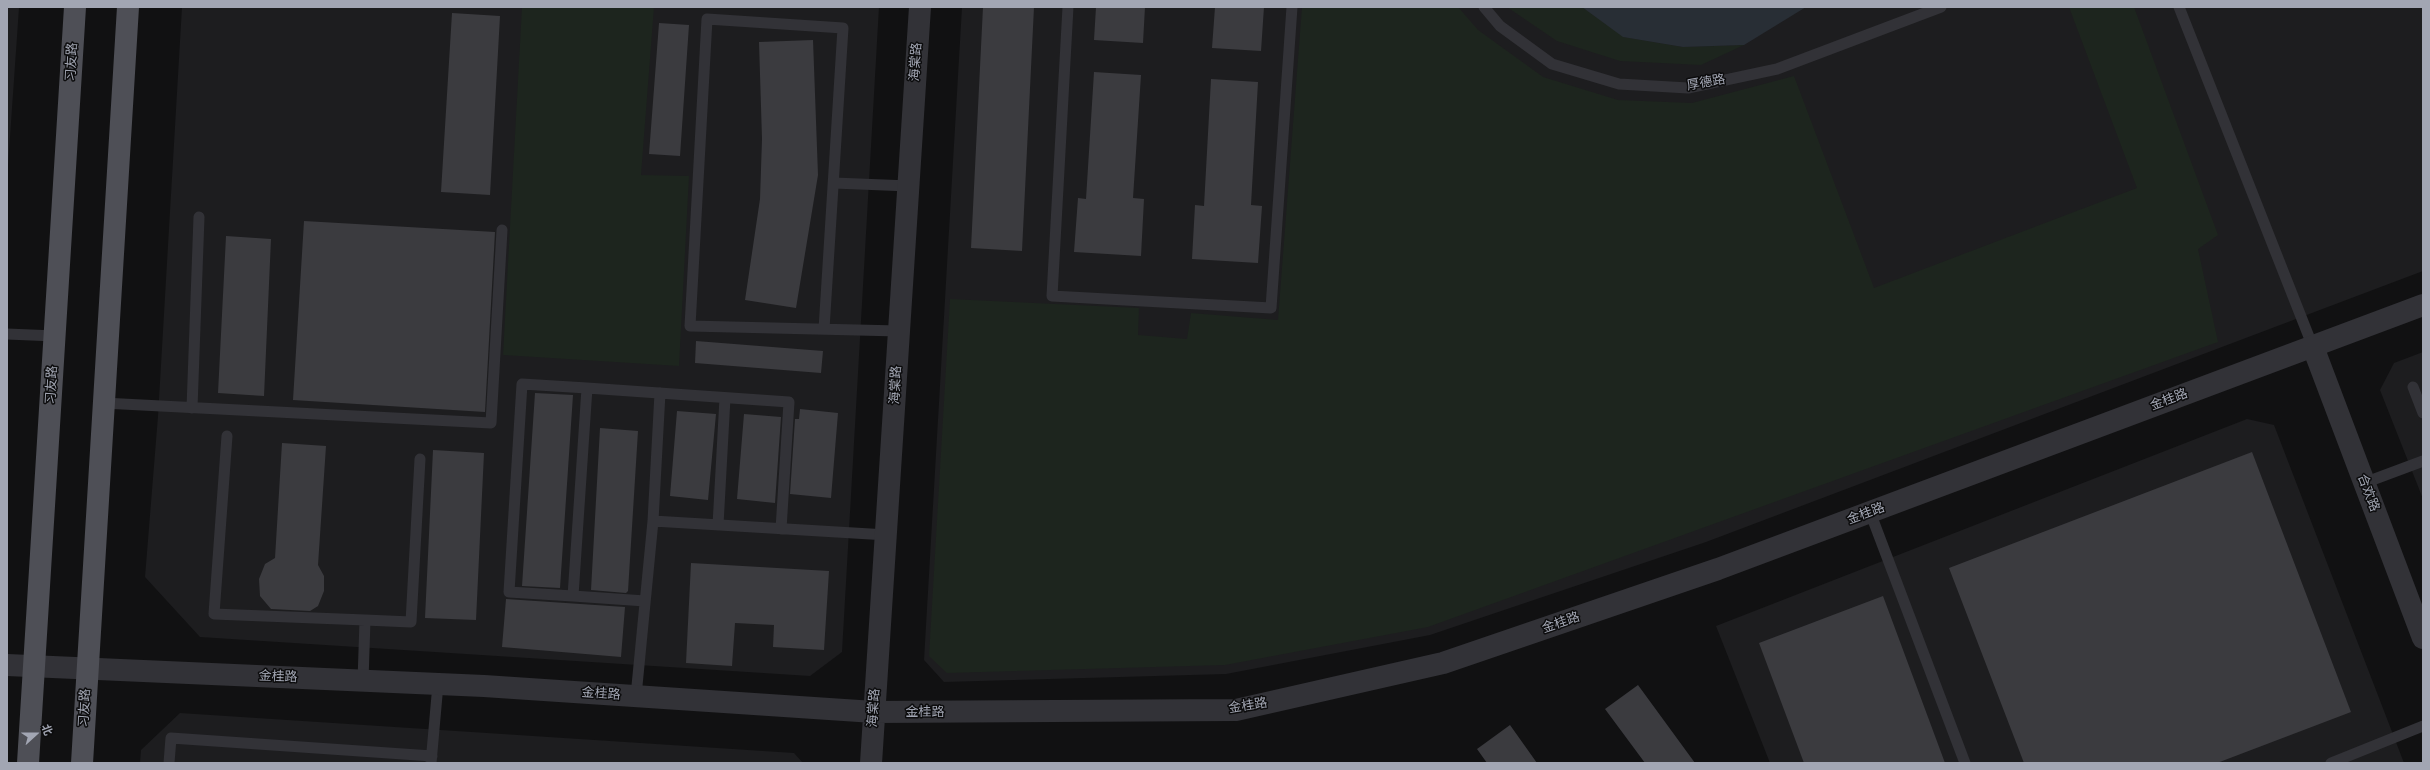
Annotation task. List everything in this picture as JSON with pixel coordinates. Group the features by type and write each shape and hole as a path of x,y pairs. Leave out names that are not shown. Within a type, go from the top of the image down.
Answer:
{"main road":[{"name":"习友路","path":"28,763 75,7"},
{"name":"习友路","path":"82,763 128,7"}],"street":[{"name":"海棠路","path":"871,763 887,535 920,7"},
{"name":"金桂路","path":"7,665 438,684 874,712 1236,710 1443,663 1718,569 2423,305"},
{"name":"合欢路","path":"2313,347 2423,638"}],"lane":[{"path":"1068,7 1052,296 1271,308 1292,7"},
{"name":"厚德路","path":"1484,7 1500,26 1552,64 1619,84 1688,88 1777,70 1941,7"},
{"path":"2179,7 2313,347"},
{"path":"824,330 843,28 708,19 690,326 824,330 899,331"},
{"path":"834,183 909,186"},
{"path":"192,408 199,217"},
{"path":"103,403 491,423 502,230"},
{"path":"7,334 55,336"},
{"path":"646,601 509,592 522,384 789,402 781,529"},
{"path":"2413,387 2423,413"},
{"path":"573,596 587,388"},
{"path":"636,696 653,521 660,393"},
{"path":"718,525 725,398"},
{"path":"227,436 214,614 411,622 420,459"},
{"path":"2364,483 2423,461"},
{"path":"1870,512 1965,763"},
{"path":"653,521 887,535"},
{"path":"363,681 365,620"},
{"path":"169,763 171,738 431,760 438,684"},
{"path":"2331,763 2423,726"}],"shaded area":[{"path":"182,7 879,7 842,652 810,676 200,637 145,577 158,416"},
{"path":"522,7 654,7 641,175 689,176 679,366 503,355"},
{"path":"962,7 2423,7 2423,271 1706,542 1430,635 1226,674 944,682 924,660"},
{"path":"1302,7 1458,7 1478,30 1543,77 1618,100 1692,103 1794,76 1874,288 2137,188 2069,7 2134,7 2218,235 2198,249 2218,342 1428,627 1225,665 947,673 929,656 950,299 1139,308 1138,335 1187,339 1191,313 1278,320"},
{"path":"1507,7 1582,7 1624,37 1683,47 1744,45 1701,65 1620,61 1557,41"},
{"path":"1582,7 1806,7 1744,45 1683,47 1623,37"},
{"path":"7,8 19,8 7,180"},
{"path":"2423,352 2423,499 2380,390 2394,363"},
{"path":"2247,419 2274,425 2404,763 1770,763 1716,626"},
{"path":"180,713 794,753 803,763 140,763 141,750"}],"building":[{"path":"983,7 1034,7 1022,251 971,248"},
{"path":"1096,7 1145,7 1143,43 1094,40"},
{"path":"1215,7 1264,7 1261,51 1212,48"},
{"path":"452,13 500,16 490,195 441,192"},
{"path":"659,23 689,25 680,156 649,154"},
{"path":"813,40 818,175 796,308 745,300 760,199 762,139 759,42"},
{"path":"1094,72 1141,75 1133,198 1144,199 1141,256 1074,252 1078,198 1086,199"},
{"path":"1211,79 1258,82 1251,205 1262,206 1258,263 1192,259 1195,205 1204,206"},
{"path":"304,221 495,232 485,412 293,400"},
{"path":"226,236 271,239 264,396 218,393"},
{"path":"696,341 823,351 821,373 695,363"},
{"path":"535,393 573,395 560,588 522,586"},
{"path":"800,409 838,413 831,498 790,494 795,419 799,419"},
{"path":"677,411 716,414 708,500 670,496"},
{"path":"744,414 781,417 775,503 737,499"},
{"path":"600,428 638,431 628,591 626,593 591,590"},
{"path":"282,443 326,446 318,565 324,576 324,591 318,606 310,611 271,609 260,596 259,579 265,564 275,558"},
{"path":"433,450 484,453 476,620 425,618"},
{"path":"2252,452 2351,712 2217,763 2024,763 1949,568"},
{"path":"691,563 829,571 824,650 773,647 774,625 735,623 732,666 686,663"},
{"path":"1883,596 1945,763 1804,763 1759,643"},
{"path":"506,599 625,607 621,657 502,647"},
{"path":"1638,685 1695,763 1645,763 1605,709"},
{"path":"1510,725 1537,763 1487,763 1477,749"}]}
